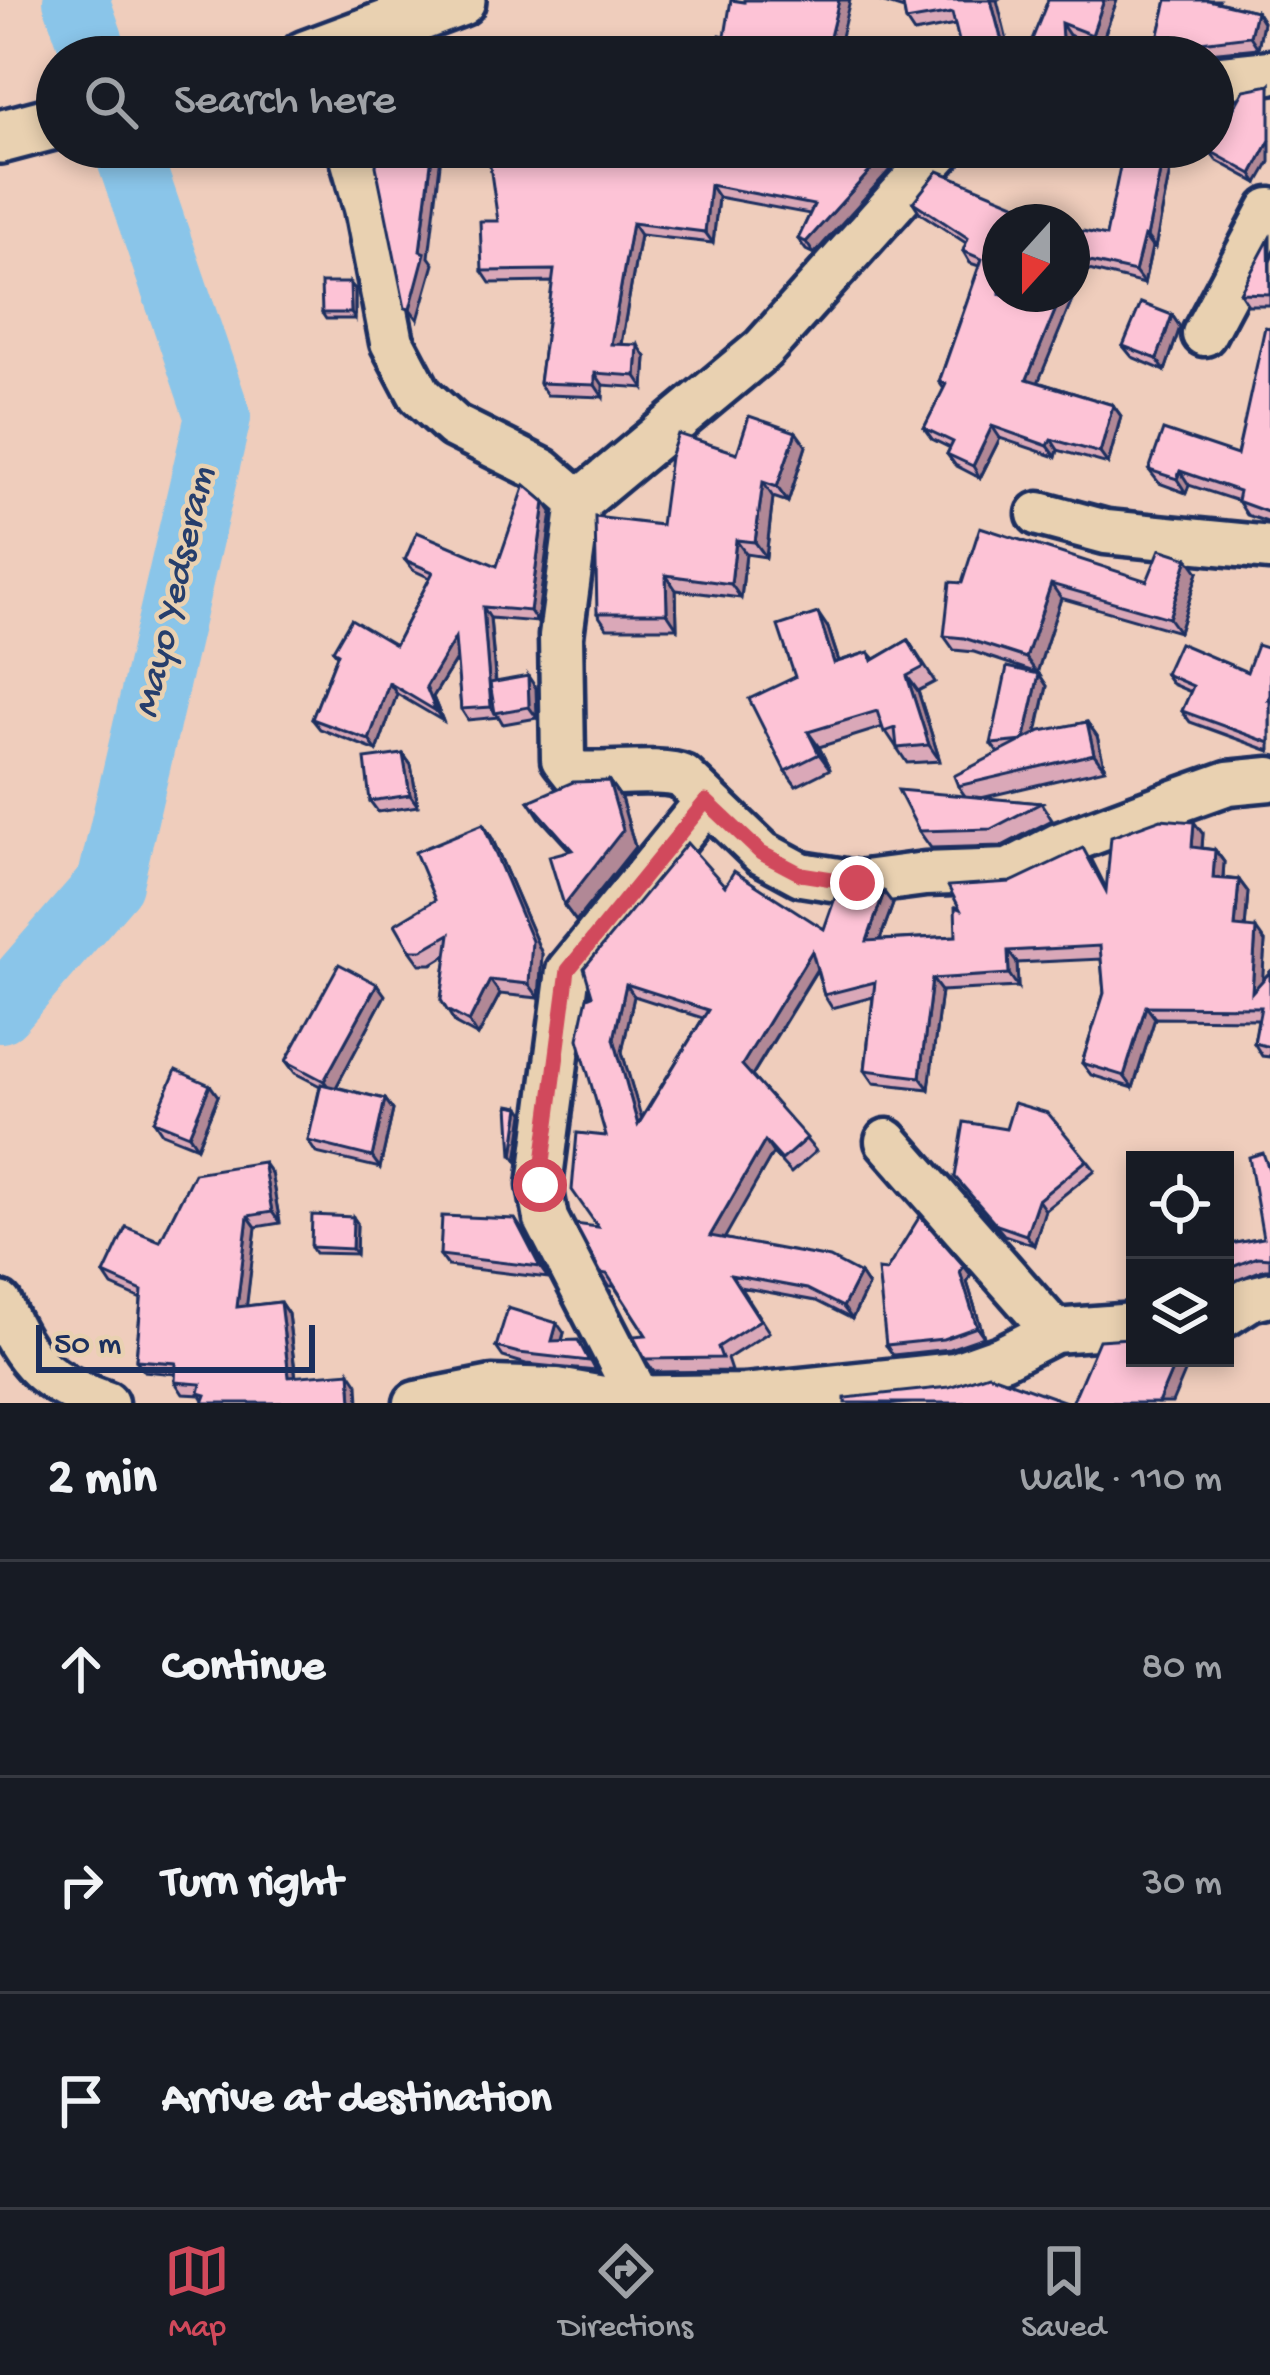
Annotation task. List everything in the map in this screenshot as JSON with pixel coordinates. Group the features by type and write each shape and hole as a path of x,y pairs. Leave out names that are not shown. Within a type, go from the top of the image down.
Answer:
{"street":[{"path":"368,36 459,0"},
{"path":"1234,75 1270,71"},
{"path":"0,137 36,128"},
{"path":"355,168 392,342 420,395 454,426 542,470 579,502"},
{"path":"925,168 763,349 579,502 561,636 563,759 574,773 643,775 670,770 761,853 801,874 857,883 925,874 1009,871 1059,845 1169,803 1228,783 1270,779"},
{"path":"1204,334 1270,210"},
{"path":"1040,514 1106,532 1270,548"},
{"path":"638,1397 546,1219 540,1185 568,970 706,801"},
{"path":"887,1141 1054,1331"},
{"path":"1234,1309 1270,1294"},
{"path":"0,1304 34,1368 76,1394 106,1403"},
{"path":"416,1403 492,1388 638,1397 744,1396 955,1374 1054,1331 1126,1326"}],"building":[{"path":"731,0 839,0 830,36 725,36"},
{"path":"902,0 991,0 1000,36 958,36 952,13 906,21"},
{"path":"1048,0 1104,0 1092,35 1061,23 1062,36 1033,36"},
{"path":"1167,0 1208,0 1256,11 1250,36 1159,36"},
{"path":"1270,85 1270,140 1252,174 1234,164 1234,108 1244,90"},
{"path":"376,168 430,168 420,251 425,253 410,309 405,308"},
{"path":"490,168 873,168 806,242 798,239 814,205 710,185 705,232 632,223 611,344 638,345 636,376 595,373 595,385 539,383 554,270 482,271 480,221 498,221"},
{"path":"1120,168 1161,168 1135,272 1090,262 1090,233 1106,236"},
{"path":"938,171 1017,204 982,204 982,259 963,251 968,238 913,202"},
{"path":"1269,239 1270,294 1240,293"},
{"path":"982,259 982,312 1055,312 1027,379 1113,405 1100,453 1051,439 1048,446 992,426 973,466 947,454 953,442 924,428 946,384 939,382"},
{"path":"321,283 350,283 351,313 322,313"},
{"path":"1141,303 1172,315 1157,359 1123,346"},
{"path":"1265,327 1270,328 1270,513 1237,501 1239,491 1180,471 1177,479 1149,470 1163,430 1237,455"},
{"path":"749,416 796,432 777,487 763,482 755,542 736,540 731,584 666,575 667,613 597,613 595,517 661,525 670,457 678,434 737,453"},
{"path":"525,485 545,502 530,611 483,607 491,707 461,709 455,638 426,687 436,711 389,683 369,740 312,719 338,653 333,650 351,619 395,645 433,572 405,560 417,532 497,566"},
{"path":"980,527 1147,581 1160,549 1188,558 1169,618 1051,584 1026,658 944,636 950,582 962,583"},
{"path":"818,613 834,663 869,652 872,661 908,640 924,667 907,676 929,745 897,748 895,728 884,732 877,711 808,732 819,754 785,771 749,699 795,677 778,626"},
{"path":"1179,643 1247,672 1257,645 1270,649 1270,743 1182,711 1193,686 1165,674"},
{"path":"1007,667 1039,674 1024,741 991,744"},
{"path":"528,676 529,707 495,713 490,683"},
{"path":"1087,722 1094,754 958,786 954,776 1041,731"},
{"path":"403,754 410,795 370,801 365,759"},
{"path":"609,781 623,830 564,905 549,856 572,850 529,801 573,782"},
{"path":"898,790 1041,803 991,829 919,831"},
{"path":"1161,819 1194,822 1192,847 1215,850 1213,878 1239,880 1235,927 1256,929 1252,992 1270,972 1270,1047 1254,1043 1261,1007 1146,1006 1124,1076 1082,1063 1104,993 1100,946 1008,951 1009,974 932,979 920,1077 865,1070 875,982 824,995 812,951 742,1065 807,1138 782,1160 765,1141 710,1236 830,1258 860,1274 843,1307 807,1289 731,1275 760,1320 718,1347 722,1358 645,1359 633,1336 646,1335 607,1274 601,1273 575,1224 598,1227 572,1190 577,1133 606,1136 578,1039 587,997 592,995 584,968 687,843 725,886 734,871 824,929 836,895 884,892 867,941 956,936 955,907 960,909 948,886 1011,882 1083,848 1106,891 1111,837","holes":["626,984 708,1010 638,1125 614,1039"]},
{"path":"483,824 532,941 529,984 490,980 469,1022 447,1010 441,1000 450,934 422,950 410,950 395,924 435,900 415,852"},
{"path":"339,964 377,984 324,1081 286,1061"},
{"path":"176,1070 210,1085 189,1135 154,1121"},
{"path":"321,1084 385,1099 372,1157 308,1141"},
{"path":"1014,1103 1048,1113 1087,1160 1038,1200 1026,1235 997,1225 955,1177 964,1122 1006,1129"},
{"path":"509,1105 520,1107 513,1155 512,1155"},
{"path":"1263,1153 1270,1172 1270,1258 1257,1257 1234,1266 1234,1243 1263,1238 1249,1157"},
{"path":"263,1162 272,1212 248,1216 237,1307 280,1302 289,1377 350,1372 352,1403 203,1403 206,1395 199,1393 201,1384 175,1382 176,1363 136,1360 142,1291 104,1274 126,1227 160,1241 194,1173"},
{"path":"312,1215 353,1217 352,1249 311,1247"},
{"path":"442,1216 515,1219 540,1267 440,1255"},
{"path":"920,1216 964,1266 960,1272 977,1327 943,1339 886,1345 878,1270 886,1271"},
{"path":"508,1308 557,1323 552,1341 578,1340 589,1361 496,1347"},
{"path":"1126,1338 1126,1367 1173,1367 1158,1403 1072,1403 1099,1340"},
{"path":"988,1374 1069,1403 845,1403 845,1398 949,1387"}],"waterway":[{"name":"Mayo Yedseram","path":"76,0 89,36"},
{"name":"Mayo Yedseram","path":"0,1010 110,883 218,417 133,168"}],"route":[{"path":"540,1185 568,970 706,801 761,853 801,874 857,883"}]}
